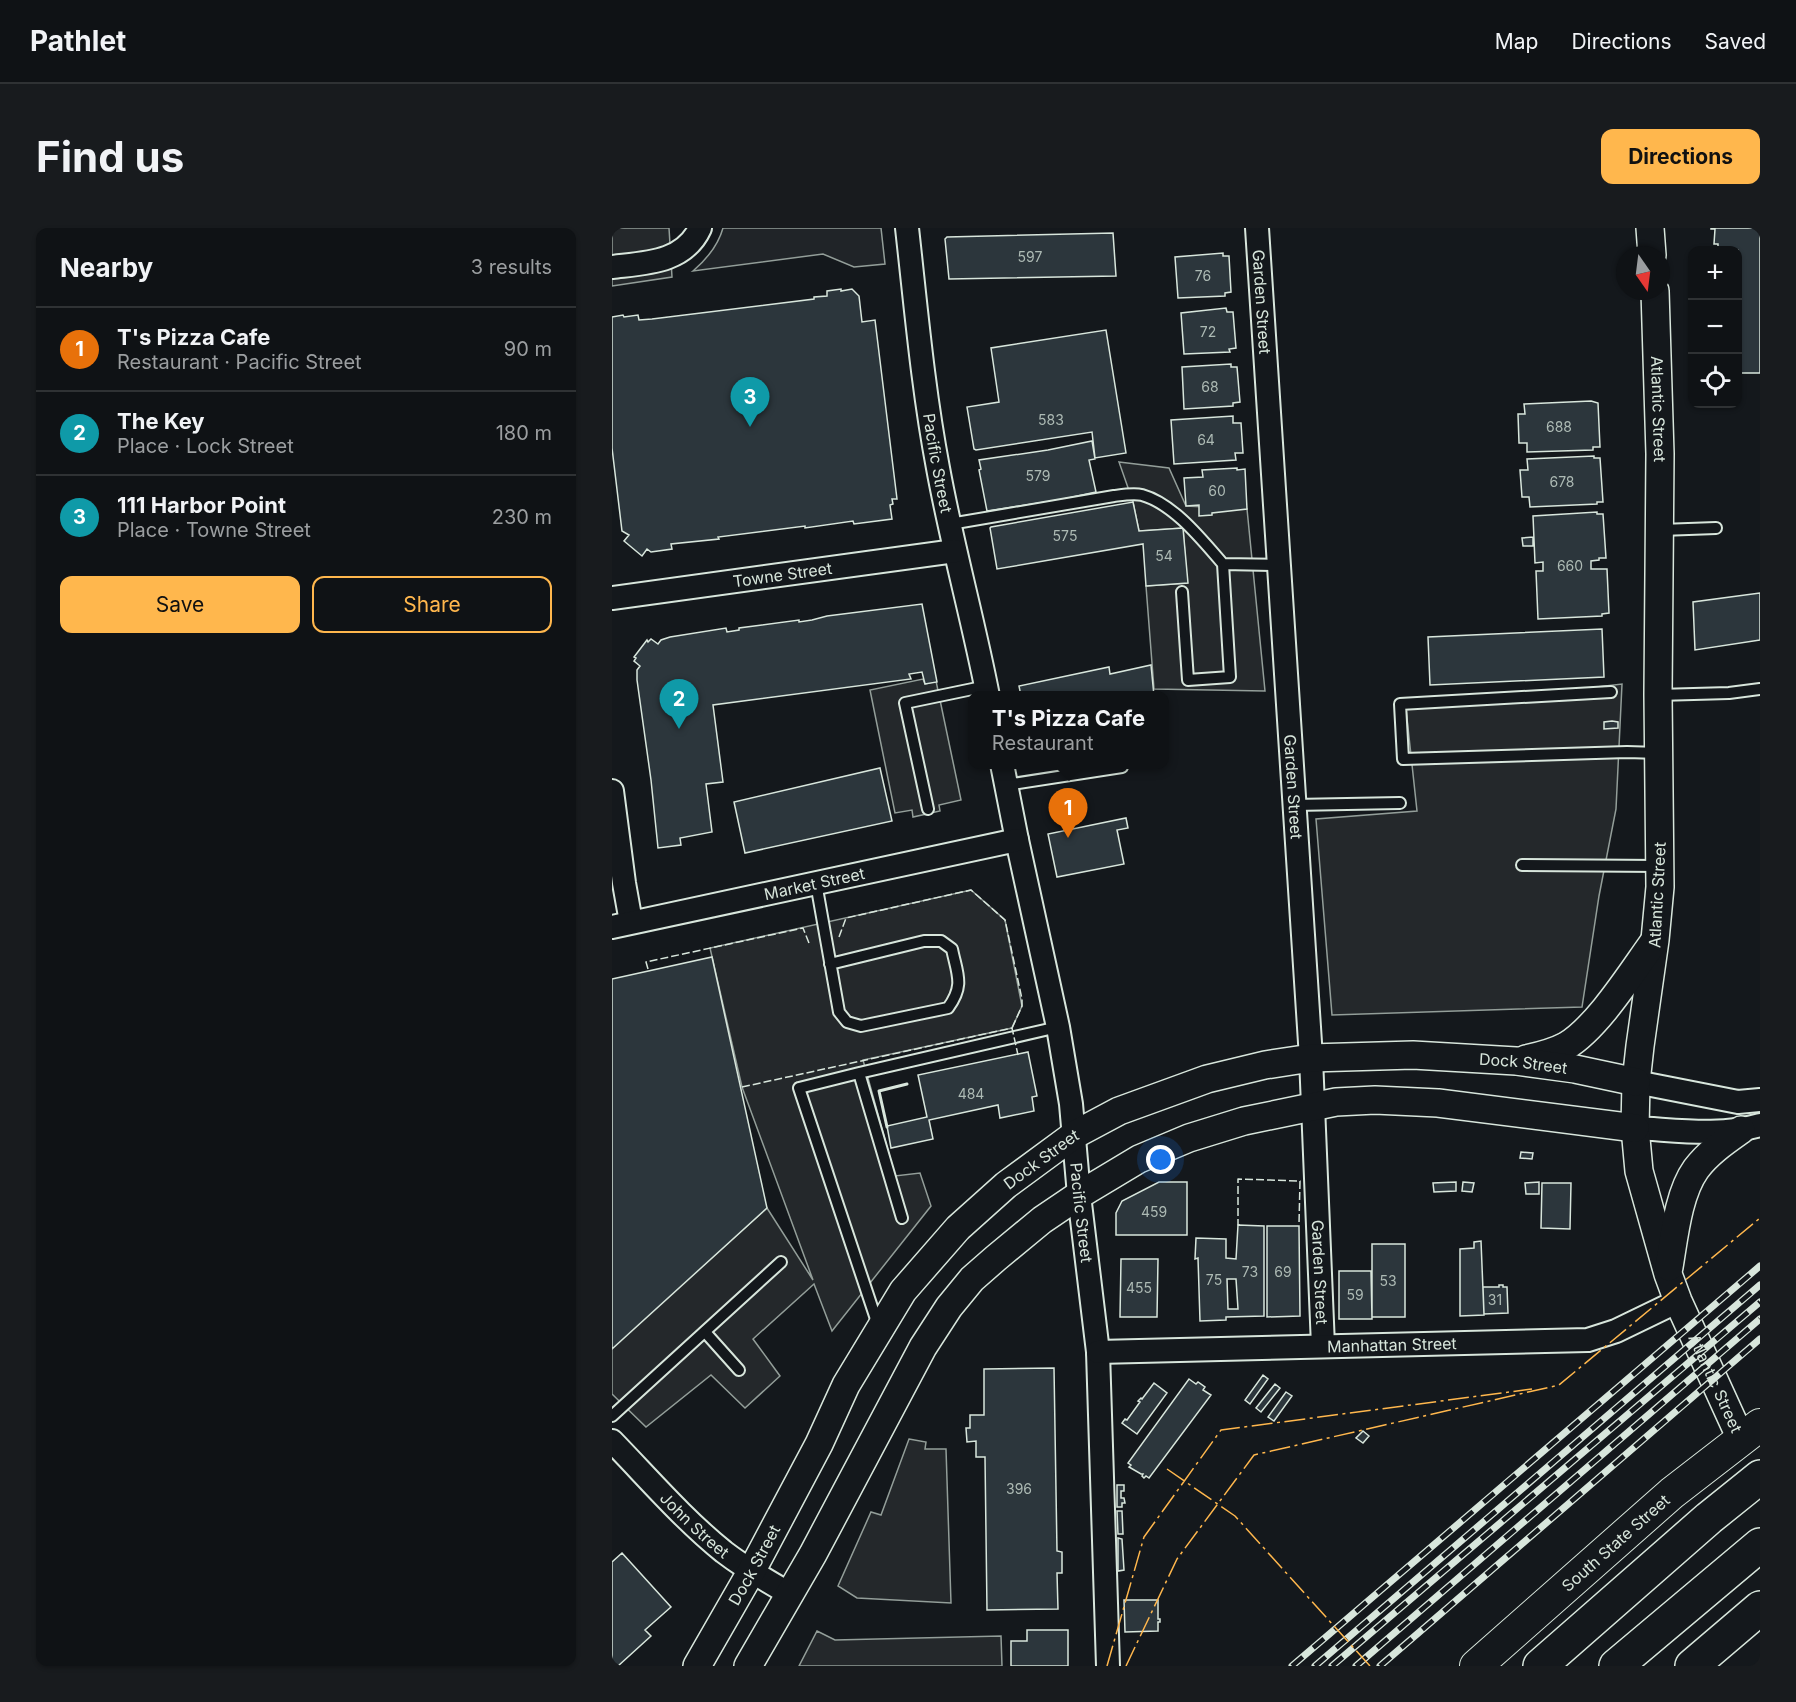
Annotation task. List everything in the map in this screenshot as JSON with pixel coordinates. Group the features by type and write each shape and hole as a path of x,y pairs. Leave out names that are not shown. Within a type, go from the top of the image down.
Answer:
{"highway":[{"path":"1540,1666 1760,1475"},
{"path":"1616,1666 1748,1555"},
{"path":"1692,1666 1760,1608"}],"main road":[{"name":"Atlantic Street","path":"1751,1432 1760,1475"},
{"name":"South State Street","path":"1476,1666 1672,1493 1751,1432"}],"street":[{"path":"612,267 671,257 685,249 700,228"},
{"name":"Pacific Street","path":"907,228 929,417 955,551 987,691"},
{"name":"Garden Street","path":"1257,228 1311,1058 1323,1346"},
{"path":"1650,228 1651,246"},
{"name":"Atlantic Street","path":"1654,300 1660,530 1658,695 1660,887 1656,940 1636,1082 1635,1128 1639,1171 1678,1302 1751,1432"},
{"name":"Towne Street","path":"612,598 955,551"},
{"name":"Pacific Street","path":"1004,775 1058,1027 1071,1104 1079,1195 1098,1352 1108,1666"},
{"path":"612,791 624,883 621,924"},
{"name":"Market Street","path":"621,924 1017,840"},
{"path":"1516,1061 1550,1053 1568,1045 1581,1034 1612,999 1656,940"},
{"name":"Dock Street","path":"697,1666 751,1572 819,1444 846,1385 903,1291 958,1228 1006,1185 1074,1134 1119,1112 1207,1079 1265,1065 1311,1058 1413,1055 1516,1061 1575,1069 1636,1082"},
{"path":"1636,1082 1728,1101 1760,1100"},
{"path":"748,1666 813,1554 923,1347 949,1307 972,1279 1042,1220 1139,1159 1189,1138 1244,1121 1336,1102 1375,1100 1405,1100 1635,1128 1710,1132 1751,1128"},
{"path":"1668,1274 1680,1208 1689,1180 1696,1168 1716,1147 1751,1128"},
{"name":"Manhattan Street","path":"1098,1352 1588,1341 1616,1331 1678,1302"},
{"name":"John Street","path":"612,1441 690,1522 724,1552 751,1572 790,1594"}],"lane":[{"path":"950,524 1114,496 1141,495 1167,508 1195,532 1223,564 1230,677 1188,680 1182,592"},
{"path":"1660,530 1716,528"},
{"path":"1223,564 1279,565"},
{"path":"1658,695 1719,694 1760,689"},
{"path":"1611,692 1400,704 1403,759 1659,753"},
{"path":"928,809 905,703 968,694"},
{"path":"1004,775 1092,769"},
{"path":"1294,805 1400,803"},
{"path":"1522,865 1660,866"},
{"path":"816,883 830,964 839,1012 848,1022 861,1026 948,1008 956,997 959,983 952,949 941,941 924,941 830,964"},
{"path":"879,1328 799,1088 1058,1027"},
{"path":"859,1073 902,1218"},
{"path":"612,1416 781,1262"},
{"path":"705,1332 739,1370"}],"shaded area":[{"path":"612,228 669,228 672,277 612,286"},
{"path":"723,228 881,228 885,264 854,267 823,254 693,271 711,252"},
{"path":"1119,462 1169,468 1186,506 1247,509 1265,691 1154,689 1146,586 1187,583 1183,528 1139,531 1133,502"},
{"path":"923,679 925,684 936,681 961,800 939,805 940,811 913,817 912,810 895,813 870,690"},
{"path":"1622,684 1616,809 1599,896 1582,1007 1332,1015 1316,819 1417,811 1406,709"},
{"path":"971,890 1005,920 1022,1006 1012,1028 863,1060 895,1176 920,1173 931,1206 832,1331 814,1284 753,1339 780,1376 745,1408 711,1375 646,1427 612,1394 612,1347 767,1208 813,1280 742,1087 710,948"},
{"path":"909,1439 926,1442 925,1449 946,1449 951,1603 857,1598 838,1586 871,1512 881,1515"},
{"path":"817,1631 835,1640 1001,1636 1002,1666 799,1666"}],"building":[{"path":"1760,228 1760,373 1742,373 1742,246 1714,244 1715,229 1711,229"},
{"path":"1113,233 1116,276 949,279 945,239 947,237"},
{"path":"1223,253 1223,256 1229,256 1231,292 1225,293 1225,296 1178,298 1175,257"},
{"path":"841,289 841,291 852,289 859,296 862,322 875,320 897,499 892,499 893,504 890,505 892,519 854,524 853,521 718,537 719,539 671,544 672,549 651,552 647,549 642,556 624,541 629,535 622,531 612,448 612,317 638,315 639,320 652,319 814,299 814,297 827,296 827,291"},
{"path":"1226,308 1227,312 1233,312 1236,348 1229,349 1230,352 1184,354 1181,313"},
{"path":"1106,330 1126,453 1095,458 1092,432 974,449 967,407 999,402 991,348"},
{"path":"1231,364 1231,367 1237,367 1240,402 1233,403 1233,406 1184,409 1182,367"},
{"path":"1591,401 1598,403 1600,447 1593,447 1593,450 1527,452 1527,443 1519,443 1518,414 1525,414 1524,404"},
{"path":"1233,416 1233,423 1241,423 1243,453 1235,453 1236,460 1174,464 1171,420"},
{"path":"1092,441 1095,459 1089,460 1096,492 987,511 979,460"},
{"path":"1594,456 1594,458 1600,458 1603,502 1530,507 1529,497 1522,497 1520,470 1528,470 1527,459"},
{"path":"1237,468 1237,470 1245,469 1247,509 1199,516 1199,505 1186,506 1184,478 1203,477 1202,470"},
{"path":"1133,502 1139,531 1183,528 1188,583 1146,586 1143,544 997,569 991,527"},
{"path":"1597,512 1597,514 1603,514 1606,558 1591,561 1591,569 1607,569 1609,613 1602,614 1602,616 1538,619 1536,571 1543,571 1543,562 1535,563 1533,516"},
{"path":"1533,537 1533,546 1523,546 1522,538"},
{"path":"1760,593 1760,640 1695,650 1693,602"},
{"path":"922,604 937,682 925,684 922,672 909,674 911,679 713,705 723,782 706,784 712,832 680,838 681,845 658,848 637,680 637,670 640,666 634,661 636,658 634,657 647,640 648,642 651,639 658,644 661,640 670,637 726,628 727,632 739,630 739,628 799,620 799,622 827,616"},
{"path":"1602,629 1604,677 1430,685 1428,637"},
{"path":"1151,665 1154,691 1020,691 1019,686 1109,667 1110,674"},
{"path":"1604,722 1618,722 1618,728 1604,729"},
{"path":"880,768 892,821 745,853 734,802"},
{"path":"1126,818 1128,828 1117,830 1124,864 1057,877 1048,834"},
{"path":"712,957 767,1208 612,1349 612,979"},
{"path":"1028,1052 1037,1096 1032,1097 1034,1111 1000,1118 998,1105 929,1120 933,1139 891,1148 887,1126 927,1117 918,1075"},
{"path":"1521,1152 1533,1153 1532,1159 1520,1158"},
{"path":"1159,1182 1187,1182 1187,1235 1116,1235 1116,1213 1122,1201"},
{"path":"1456,1182 1456,1191 1434,1192 1433,1183"},
{"path":"1463,1182 1474,1183 1472,1192 1462,1191"},
{"path":"1539,1182 1539,1194 1526,1194 1525,1183"},
{"path":"1542,1183 1571,1183 1570,1229 1541,1228"},
{"path":"1238,1225 1264,1226 1264,1316 1226,1317 1226,1320 1200,1321 1198,1258 1195,1259 1196,1238 1226,1239 1226,1258 1236,1259","holes":["1227,1279 1236,1279 1238,1309 1228,1309"]},
{"path":"1267,1226 1299,1226 1300,1316 1267,1317"},
{"path":"1481,1241 1484,1315 1460,1316 1460,1249 1474,1248 1474,1242"},
{"path":"1372,1244 1405,1244 1405,1317 1372,1317"},
{"path":"1121,1259 1158,1259 1157,1317 1120,1317"},
{"path":"1339,1271 1371,1271 1372,1319 1339,1319"},
{"path":"1499,1285 1507,1287 1508,1313 1484,1314 1483,1287 1499,1287"},
{"path":"1054,1368 1057,1551 1062,1552 1062,1573 1057,1573 1058,1609 987,1610 985,1457 976,1457 976,1441 967,1442 966,1428 970,1428 970,1415 984,1415 984,1369"},
{"path":"1263,1375 1268,1379 1250,1404 1245,1400"},
{"path":"1189,1379 1205,1387 1203,1390 1211,1395 1149,1478 1146,1476 1144,1478 1143,1474 1129,1467 1131,1465 1128,1463"},
{"path":"1154,1383 1167,1393 1137,1434 1122,1423 1125,1419 1127,1420 1140,1402 1138,1401"},
{"path":"1275,1384 1280,1388 1261,1412 1256,1408"},
{"path":"1286,1392 1292,1396 1274,1421 1268,1417"},
{"path":"1363,1431 1369,1436 1363,1443 1356,1438"},
{"path":"1117,1485 1124,1485 1121,1498 1124,1498 1125,1503 1122,1503 1122,1507 1117,1507"},
{"path":"1117,1511 1122,1511 1123,1534 1118,1534"},
{"path":"1118,1538 1122,1539 1124,1570 1118,1571"},
{"path":"622,1553 671,1607 645,1630 651,1636 618,1666 612,1666 612,1562"},
{"path":"1124,1600 1158,1600 1160,1622 1158,1622 1158,1631 1125,1632"},
{"path":"1027,1630 1068,1630 1068,1666 1011,1666 1011,1641 1027,1641"}],"railway":[{"path":"1292,1666 1760,1266"},
{"path":"1315,1666 1760,1285"},
{"path":"1332,1666 1760,1302"},
{"path":"1356,1666 1760,1319"},
{"path":"1380,1666 1760,1339"}],"fence":[{"path":"839,937 846,918 971,890 1005,920 1022,999 1022,1006 1012,1028"},
{"path":"648,969 646,962 803,928 809,943"},
{"path":"742,1087 1012,1028 1018,1055"},
{"path":"1240,1225 1238,1225 1238,1179 1300,1181 1299,1224"}],"wall":[{"path":"887,1127 879,1091 907,1084"}],"power":[{"path":"1126,1666 1177,1559 1254,1455 1559,1385 1760,1218"},
{"path":"1107,1666 1144,1537 1221,1430 1532,1389"},
{"path":"1167,1469 1235,1516 1370,1666"}],"place":[{"name":"111 Harbor Point","path":"750,427"},
{"name":"The Key","path":"679,729"},
{"name":"T's Pizza Cafe","path":"1068,838"}]}
